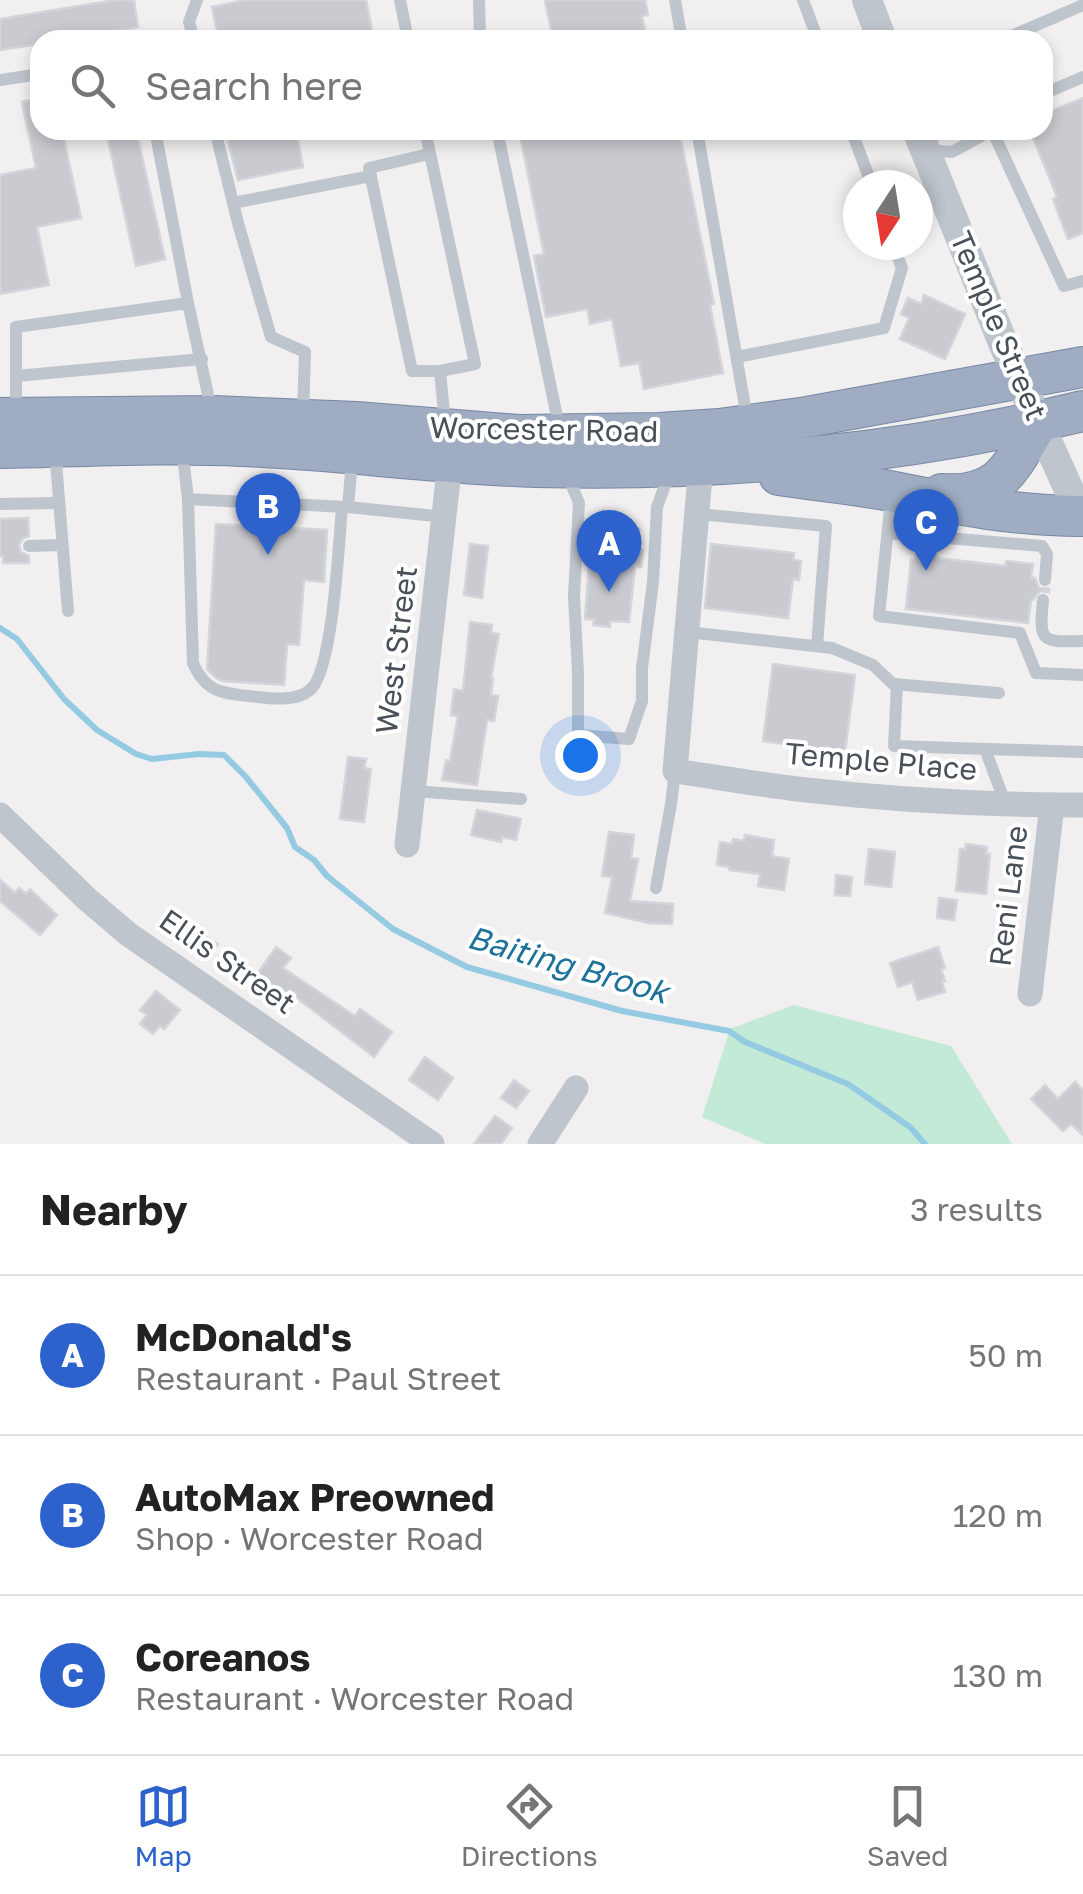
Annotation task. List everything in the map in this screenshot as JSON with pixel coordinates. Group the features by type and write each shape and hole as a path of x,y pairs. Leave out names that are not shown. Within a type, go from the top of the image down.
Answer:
{"highway":[{"name":"Worcester Road","path":"562,451 659,433 749,426 1083,367"},
{"name":"Worcester Road","path":"5,428 55,447 238,446 353,453 448,446 562,451 686,464 833,454 940,439 1083,411"},
{"name":"Worcester Road","path":"5,428 212,416 302,420 448,446"},
{"path":"686,464 892,491 956,495 998,482 1038,422"},
{"path":"892,491 1006,513 1082,518"}],"street":[{"path":"874,2 880,30"},
{"name":"Temple Street","path":"929,140 1020,380 1082,518"},
{"name":"West Street","path":"407,845 445,517 448,446"},
{"path":"675,771 698,514 686,464"},
{"name":"Temple Place","path":"675,771 858,795 1083,806"},
{"name":"Reni Lane","path":"1030,994 1052,805"},
{"name":"Ellis Street","path":"0,815 128,934 432,1144"},
{"path":"540,1144 576,1088"}],"lane":[{"path":"191,30 189,22 197,0"},
{"path":"400,0 406,30"},
{"path":"479,0 480,30"},
{"path":"675,0 680,30"},
{"path":"803,0 814,30"},
{"path":"1025,30 1083,5"},
{"path":"0,80 30,76"},
{"path":"1053,90 1083,77"},
{"path":"157,140 212,416"},
{"path":"217,140 272,337 305,352 302,420"},
{"path":"426,140 475,364 412,372 369,168 429,154"},
{"path":"499,140 562,451 579,502 574,596 578,735 629,740 642,702 657,507 686,464"},
{"path":"700,140 749,426"},
{"path":"856,140 867,170"},
{"path":"933,140 952,152 974,140"},
{"path":"997,140 1064,286 1083,281"},
{"path":"233,204 371,176"},
{"path":"737,357 884,328 902,268 899,260"},
{"path":"5,428 16,376 16,328 188,302"},
{"path":"16,376 202,359"},
{"path":"440,371 448,446"},
{"path":"182,445 188,499 193,664 207,686 264,698 296,698 312,690 321,674 353,453"},
{"path":"55,447 68,610"},
{"path":"892,491 879,616 1020,633 1036,673 1083,674"},
{"path":"188,499 445,517"},
{"path":"0,504 58,503"},
{"path":"698,514 826,526 817,646"},
{"path":"888,533 1042,546 1047,554 1045,580"},
{"path":"29,546 62,545"},
{"path":"1043,600 1040,630 1045,638 1054,642 1083,641"},
{"path":"687,632 832,648 874,666 892,684 999,693"},
{"path":"897,684 894,746 1083,752"},
{"path":"985,749 1006,805"},
{"path":"656,888 675,771"},
{"path":"414,791 521,800"}],"green space":[{"path":"794,1005 951,1046 1012,1144 765,1144 702,1117 730,1029"}],"building":[{"path":"134,0 138,27 30,30 30,46 0,50 0,19"},
{"path":"245,0 366,0 372,30 217,30 212,7"},
{"path":"545,0 645,0 648,15 642,16 645,30 551,30"},
{"path":"1083,98 1083,233 1068,239 1053,199 1057,197 1034,140 1053,140 1053,110"},
{"path":"30,100 30,140 22,102"},
{"path":"30,140 64,140 81,218 37,227 49,285 0,294 0,175 36,168"},
{"path":"108,140 138,140 165,259 136,266"},
{"path":"228,140 298,140 303,167 238,180"},
{"path":"521,140 681,140 714,304 710,305 723,373 644,389 639,363 621,366 612,319 590,324 587,309 546,317 534,256 544,254"},
{"path":"924,295 965,314 945,359 900,339 909,318 901,314 908,298 921,304"},
{"path":"28,518 29,536 19,545 21,552 29,556 29,563 3,563 0,519"},
{"path":"216,524 327,530 324,582 304,580 299,645 287,644 284,685 222,681 207,669"},
{"path":"592,525 639,529 637,549 643,550 641,567 635,566 629,622 610,621 610,627 593,625 594,619 585,619"},
{"path":"470,544 488,546 482,598 464,595"},
{"path":"711,544 794,553 793,560 801,561 799,580 793,579 788,618 705,608"},
{"path":"916,553 1006,566 1006,561 1033,564 1031,578 1049,592 1040,591 1031,600 1028,623 906,609 911,560 915,560"},
{"path":"470,622 492,625 491,633 499,634 491,678 491,695 498,696 494,721 487,720 477,785 442,780 446,760 450,761 458,716 451,715 454,689 463,691"},
{"path":"773,664 855,675 845,752 763,741"},
{"path":"348,757 366,759 364,768 371,769 364,822 340,819"},
{"path":"477,810 521,819 516,840 502,837 501,842 471,835"},
{"path":"609,832 634,835 631,858 638,859 630,901 673,904 672,924 605,913 612,877 602,876"},
{"path":"745,835 774,840 772,856 789,859 784,890 758,886 760,874 717,865 720,842 744,841"},
{"path":"966,844 987,847 986,854 990,854 986,894 956,891 960,849 965,849"},
{"path":"869,849 895,852 891,887 865,884"},
{"path":"836,875 852,877 850,896 835,895"},
{"path":"0,880 15,893 19,888 26,894 30,889 57,915 40,935 0,901"},
{"path":"939,898 957,900 954,920 937,918"},
{"path":"190,926 218,944 207,959 180,940"},
{"path":"276,947 291,958 283,968 355,1016 360,1009 392,1032 374,1057 297,998 291,1006 253,980"},
{"path":"938,947 945,968 941,969 945,992 918,1000 912,982 898,987 890,963"},
{"path":"156,991 180,1010 164,1029 160,1026 153,1034 140,1024 147,1015 140,1010"},
{"path":"425,1057 453,1078 438,1100 409,1080"},
{"path":"514,1080 529,1091 516,1108 501,1098"},
{"path":"1075,1082 1083,1090 1083,1135 1071,1124 1063,1131 1031,1099 1045,1085 1058,1099"},
{"path":"495,1116 512,1128 501,1144 474,1144"}],"waterway":[{"name":"Baiting Brook","path":"0,628 17,639 64,699 97,730 136,754 152,759 224,755 287,828 295,847 393,929 467,967 622,1011 729,1031 745,1042 848,1084 910,1127 925,1144"}],"place":[{"name":"AutoMax Preowned","path":"268,555"},
{"name":"Coreanos","path":"926,571"},
{"name":"McDonald's","path":"609,592"}]}
